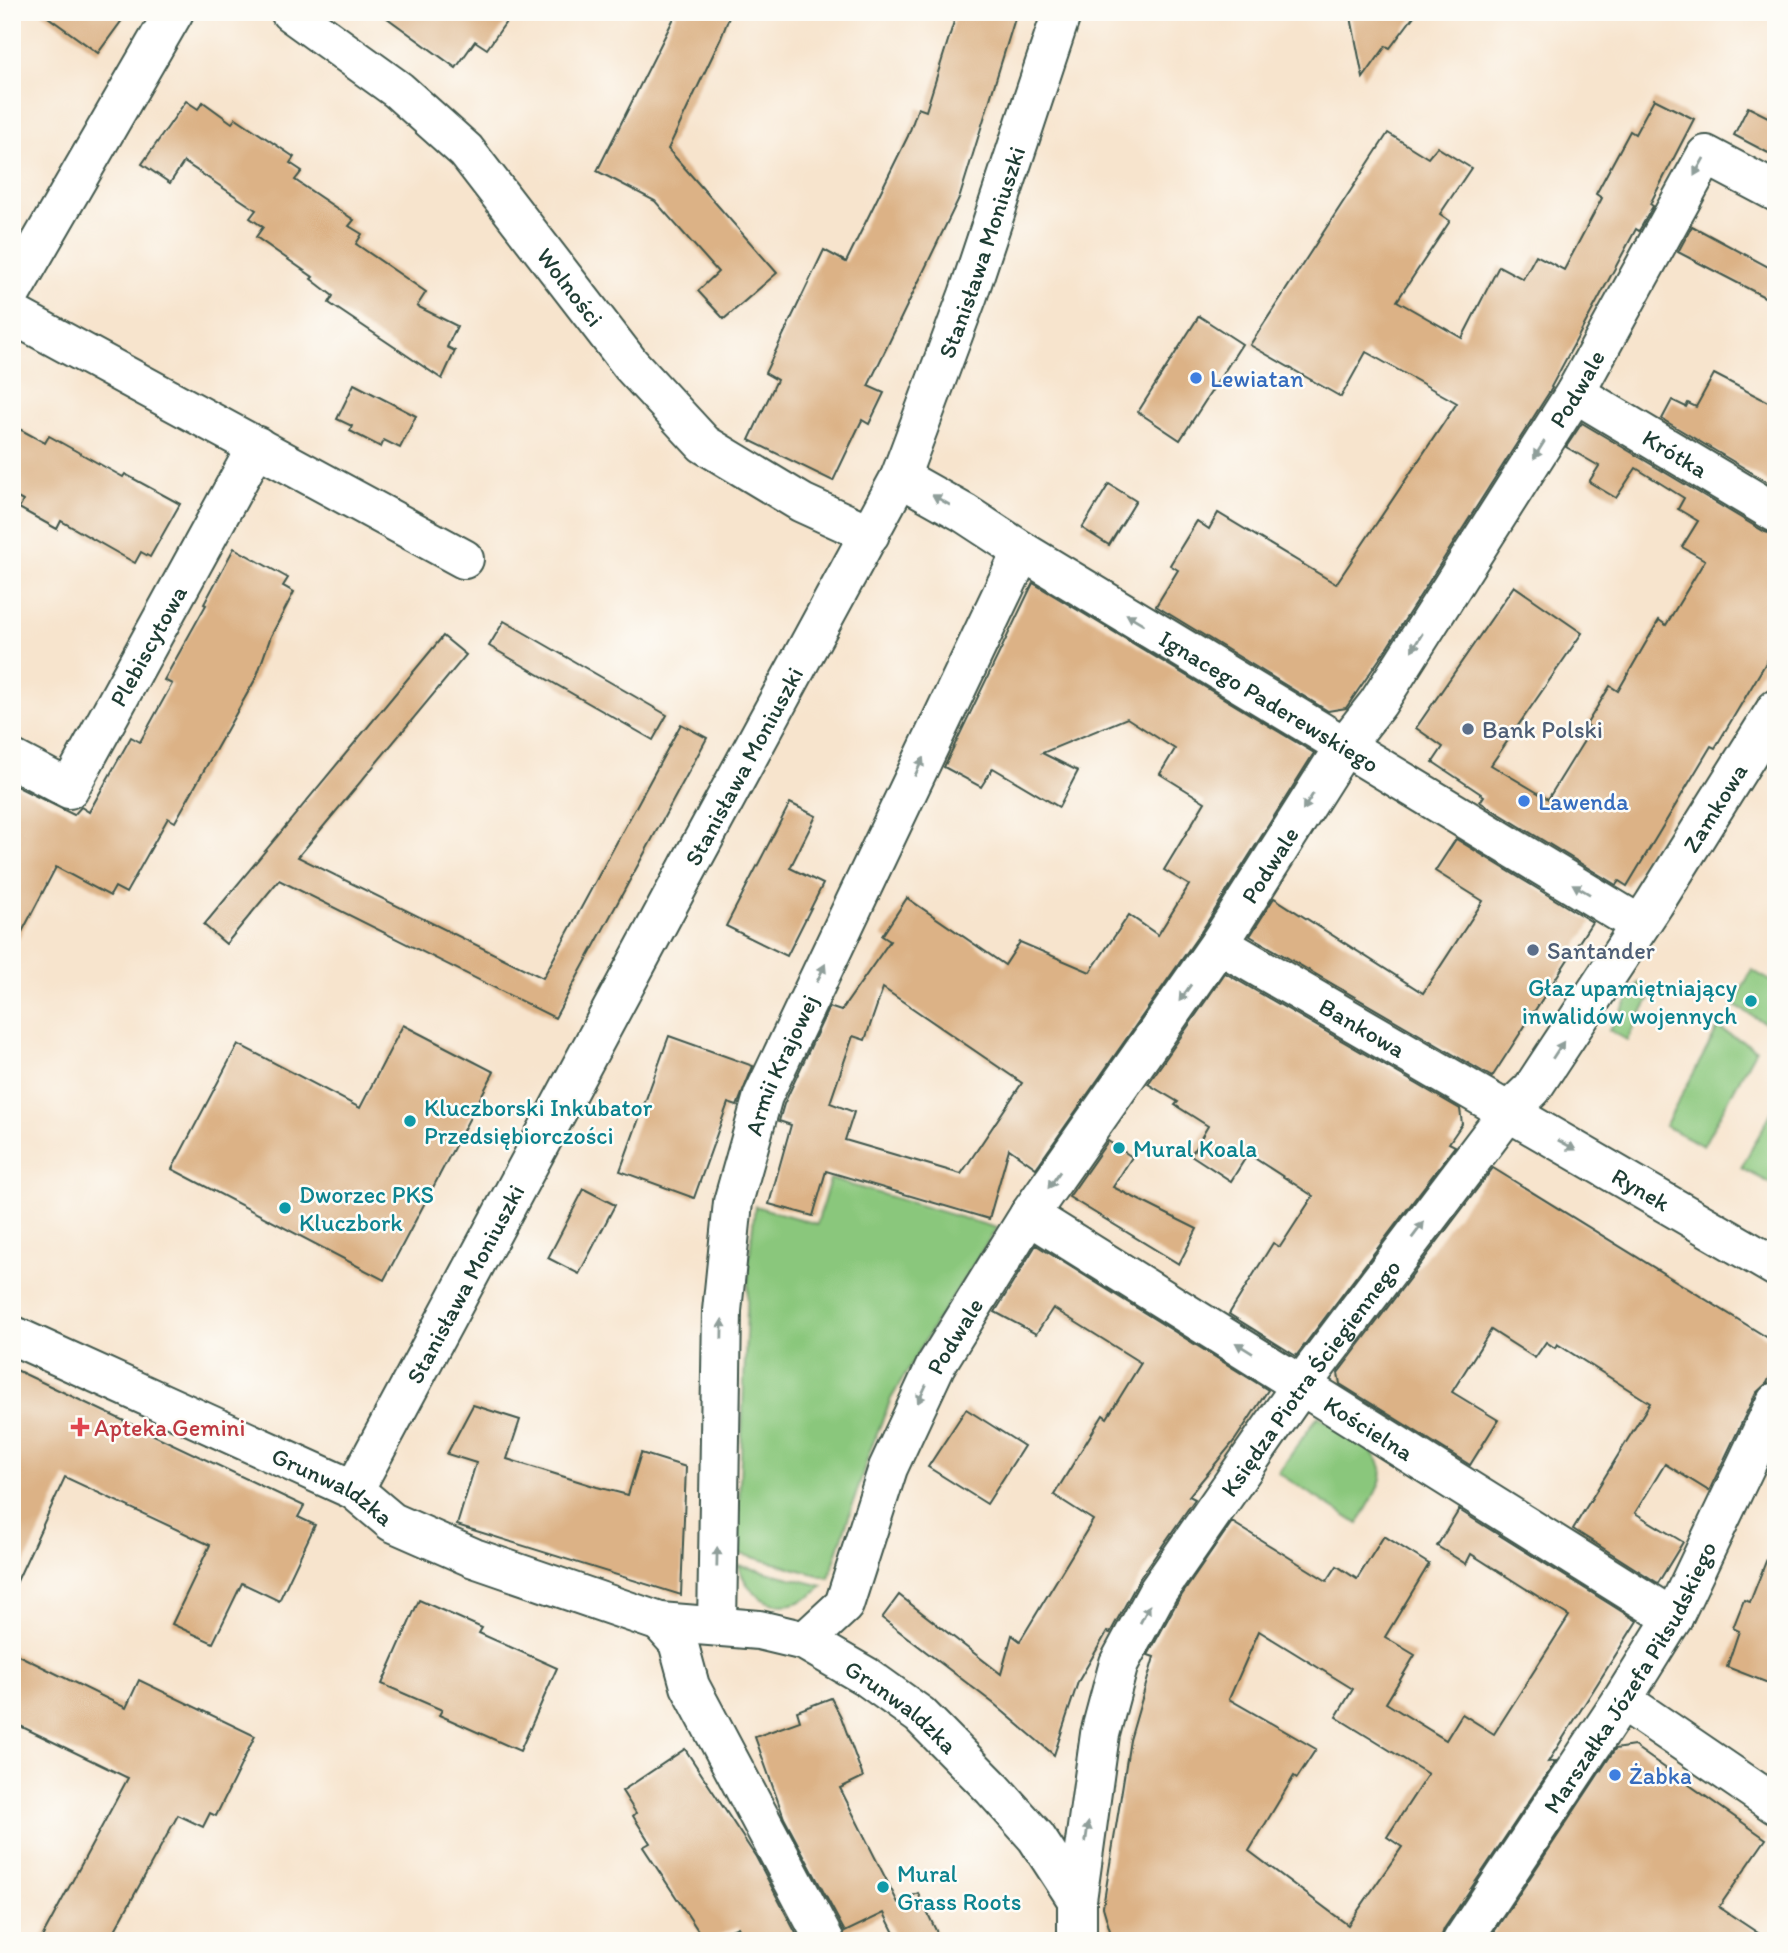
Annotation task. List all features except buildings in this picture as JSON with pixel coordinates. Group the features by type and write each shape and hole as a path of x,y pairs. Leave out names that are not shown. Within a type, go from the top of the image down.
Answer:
{"street":[{"path":"12,292 174,12"},
{"name":"Wolności","path":"290,12 398,90 466,151 631,365 704,444 792,497 870,534"},
{"name":"Stanisława Moniuszki","path":"354,1490 683,876 901,477 968,295 1062,12"},
{"name":"Podwale","path":"805,1641 844,1605 888,1468 936,1365 1030,1215 1219,944 1345,745 1378,703 1575,393 1706,155 1776,192"},
{"path":"12,314 464,559"},
{"name":"Krótka","path":"1575,393 1776,513"},
{"name":"Plebiscytowa","path":"12,759 69,789 257,446"},
{"name":"Ignacego Paderewskiego","path":"901,477 1345,745 1647,914"},
{"name":"Armii Krajowej","path":"717,1625 722,1311 733,1202 763,1096 1022,551"},
{"name":"Zamkowa","path":"1647,914 1776,709"},
{"name":"Księdza Piotra Ściegiennego","path":"1077,1941 1077,1900 1100,1734 1119,1662 1158,1591 1302,1384 1507,1112 1532,1089 1647,914"},
{"name":"Bankowa","path":"1219,944 1507,1112"},
{"name":"Rynek","path":"1507,1112 1776,1267"},
{"name":"Kościelna","path":"1030,1215 1673,1618"},
{"name":"Grunwaldzka","path":"12,1335 354,1490 393,1522 474,1558 660,1622 760,1630 805,1641 867,1677 920,1715 1036,1837 1077,1900"},
{"name":"Marszałka Józefa Piłsudskiego","path":"1462,1941 1622,1700 1673,1618 1776,1402"},
{"path":"660,1622 678,1642 690,1686 825,1941"},
{"path":"1622,1700 1776,1805"}],"green space":[{"path":"1752,970 1776,984 1776,1012 1769,1025 1733,1005"},
{"path":"1639,983 1653,992 1627,1040 1609,1030"},
{"path":"1718,1028 1756,1049 1703,1146 1665,1126"},
{"path":"1776,1104 1776,1186 1741,1168"},
{"path":"830,1179 997,1228 936,1322 891,1399 871,1448 829,1578 737,1553 749,1261 755,1206 817,1224"},
{"path":"1318,1416 1360,1442 1377,1459 1381,1468 1379,1485 1358,1524 1278,1473"},
{"path":"738,1565 823,1586 798,1602 773,1604 753,1591 744,1580"}],"place":[{"name":"Lewiatan","path":"1196,378"},
{"name":"Bank Polski","path":"1468,729"},
{"name":"Lawenda","path":"1524,801"},
{"name":"Santander","path":"1533,950"},
{"name":"Głaz upamiętniający inwalidów wojennych","path":"1751,1001"},
{"name":"Kluczborski Inkubator Przedsiębiorczości","path":"410,1121"},
{"name":"Mural Koala","path":"1119,1148"},
{"name":"Dworzec PKS Kluczbork","path":"285,1208"},
{"name":"Apteka Gemini","path":"80,1427"},
{"name":"Żabka","path":"1615,1775"},
{"name":"Mural Grass Roots","path":"883,1887"}]}
